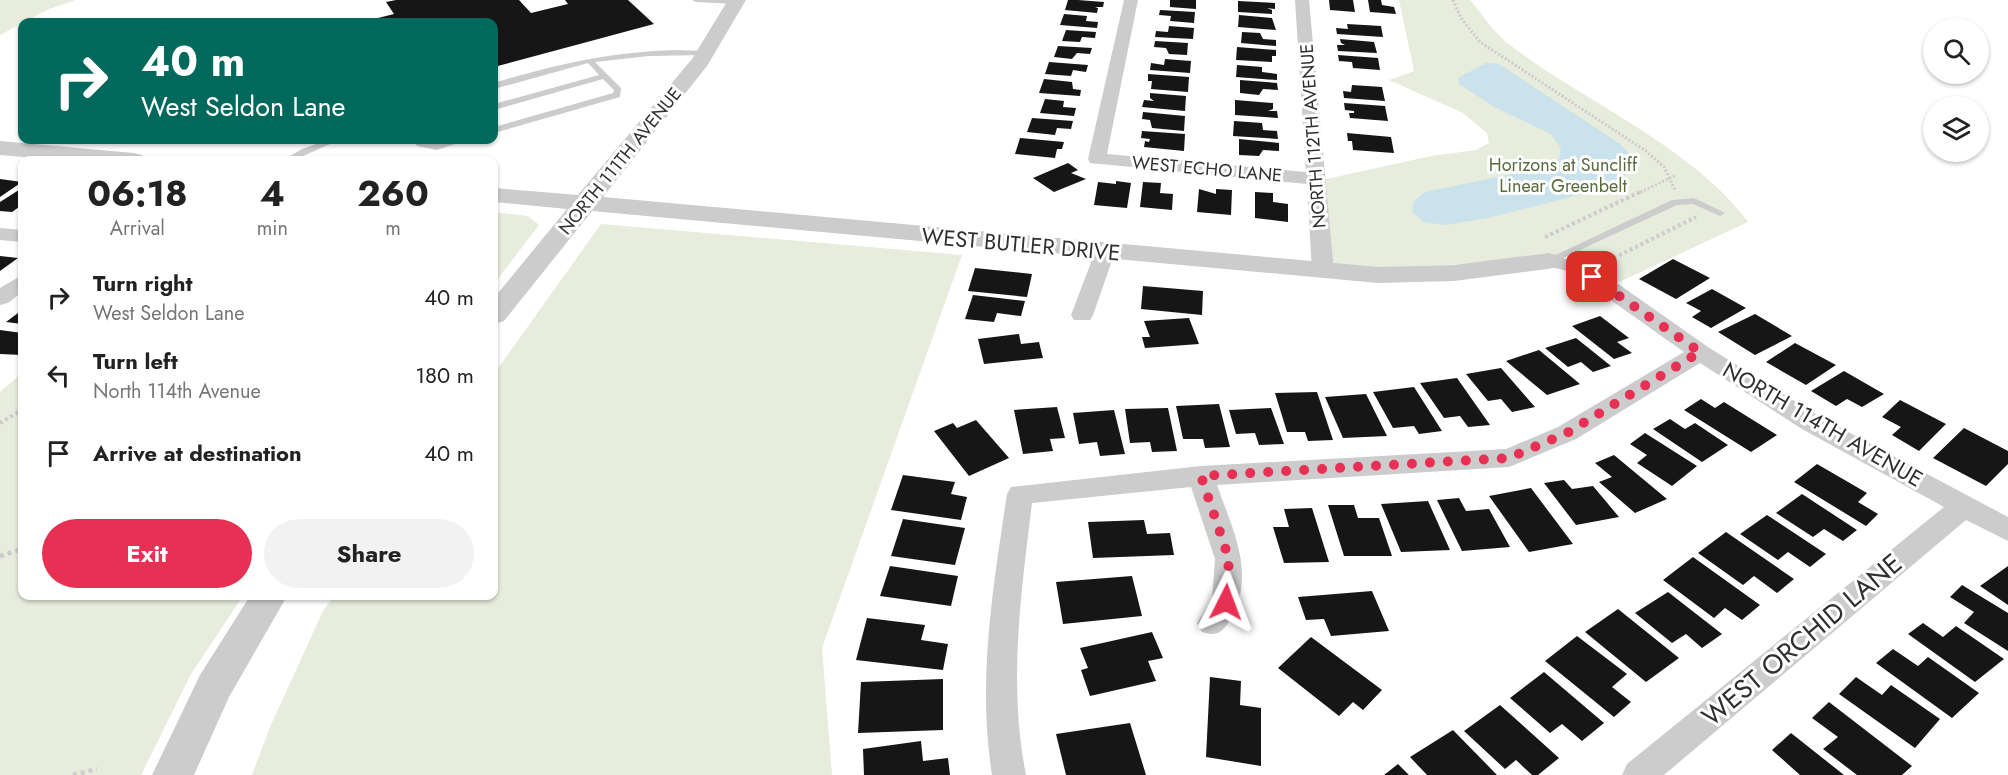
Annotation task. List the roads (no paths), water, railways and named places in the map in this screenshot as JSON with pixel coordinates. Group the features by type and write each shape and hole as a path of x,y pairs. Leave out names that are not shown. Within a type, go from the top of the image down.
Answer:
{"street":[{"name":"WEST ECHO LANE","path":"1131,0 1097,159 1317,179"},
{"name":"NORTH 112TH AVENUE","path":"1302,0 1323,272"},
{"name":"NORTH 111TH AVENUE","path":"498,310 705,53 736,1"},
{"path":"0,148 89,156"},
{"name":"WEST BUTLER DRIVE","path":"498,195 1323,272 1378,275 1434,275 1546,249"},
{"path":"0,234 18,236"},
{"name":"NORTH 114TH AVENUE","path":"1546,249 1589,274 1700,352 1811,423 2008,530"},
{"path":"1082,315 1105,252"},
{"path":"0,298 18,285"},
{"path":"1009,775 1005,757 1000,658 1020,494 1201,476 1509,458 1567,433 1700,352"},
{"path":"1201,476 1229,559 1226,602 1212,623"},
{"name":"WEST ORCHID LANE","path":"1639,775 1964,506"},
{"path":"173,775 214,687 267,600"}],"lane":[{"path":"696,0 736,1"},
{"path":"498,85 589,60 642,52 705,53"},
{"path":"498,129 617,95 618,90 589,60"},
{"path":"498,106 604,76"},
{"path":"295,156 322,144"},
{"path":"420,144 437,147 448,144"},
{"path":"1546,249 1683,200 1701,203 1716,211"}],"water":[{"path":"1486,63 1499,64 1620,144 1635,159 1635,168 1617,181 1579,195 1488,218 1445,225 1424,222 1412,212 1414,201 1425,192 1546,167 1559,159 1561,148 1551,134 1494,107 1459,84 1458,78"}],"park label":[{"name":"Horizons at Suncliff Linear Greenbelt","path":"1563,175"}]}
